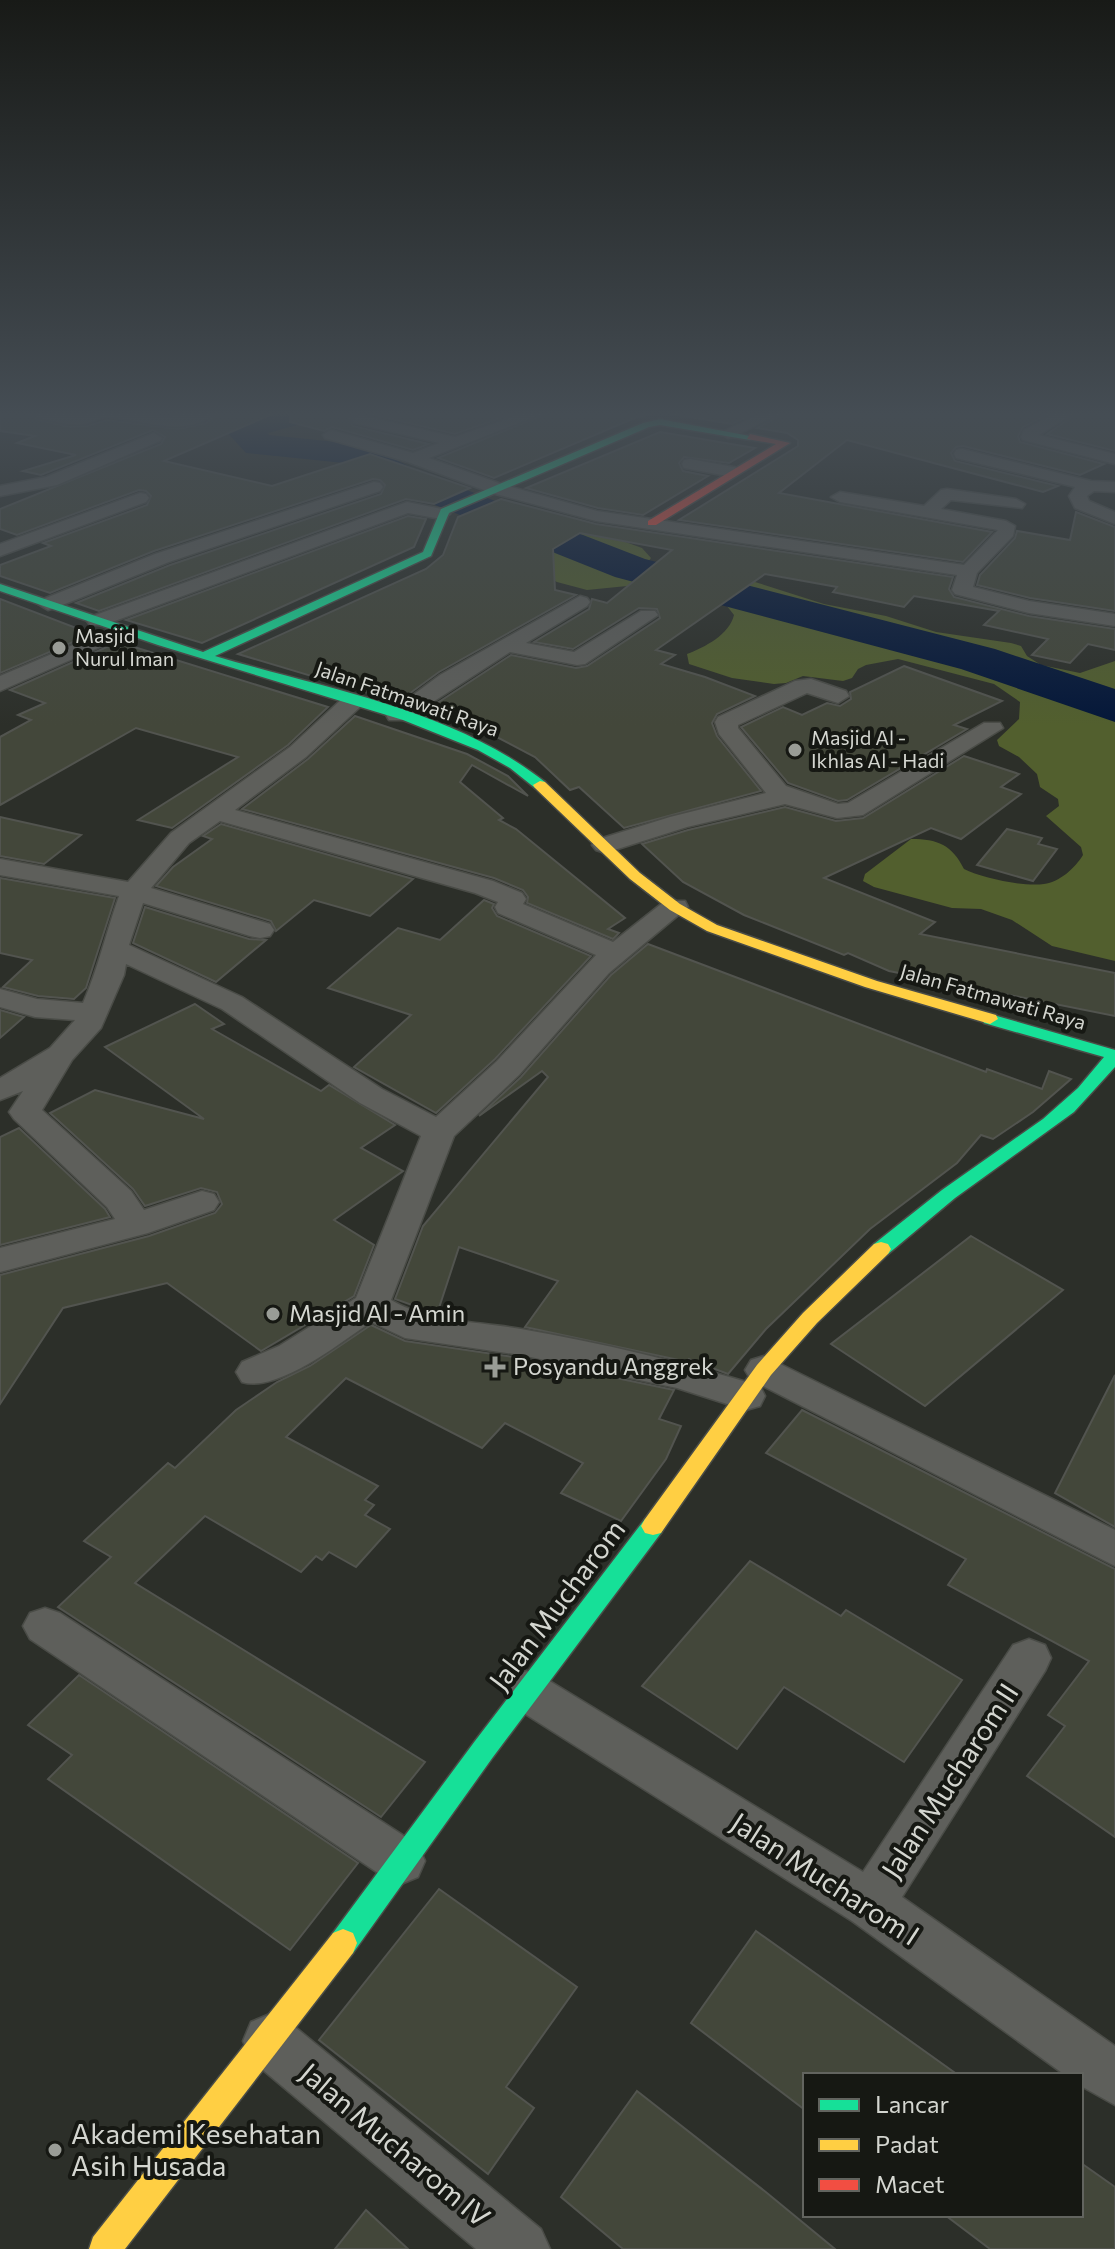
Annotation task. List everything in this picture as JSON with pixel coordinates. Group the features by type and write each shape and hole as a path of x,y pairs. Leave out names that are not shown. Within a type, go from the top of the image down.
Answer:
{"street":[{"path":"0,550 89,517"},
{"path":"48,604 162,558 285,517"},
{"path":"97,621 380,517"},
{"path":"204,656 427,554 443,517"},
{"path":"604,517 968,571"},
{"path":"652,523 662,517"},
{"path":"946,517 1009,528 968,571 961,587 968,593 1115,620"},
{"name":"Jalan Fatmawati Raya","path":"0,587 120,631 397,715 505,756 537,779 635,876 675,907 712,928 814,966 1115,1055"},
{"path":"1084,616 1098,597"},
{"path":"397,715 580,602"},
{"path":"506,645 577,659 648,615"},
{"path":"0,684 120,631"},
{"path":"838,696 803,686 726,722 727,729 765,772 777,791 837,811 854,810 992,728"},
{"path":"136,1225 119,1199 8,1108 86,1028 110,975 114,948 134,891 180,838 298,752 351,703"},
{"path":"605,845 679,822 786,796"},
{"path":"216,812 484,887 513,899 508,907 577,939 617,953"},
{"path":"0,867 134,891 260,930"},
{"path":"255,1372 292,1355 371,1305 439,1132 508,1068 599,967 675,907"},
{"path":"114,948 232,1003 371,1096 439,1132"},
{"path":"0,998 35,1008 92,1013"},
{"name":"Jalan Mucharom","path":"105,2249 188,2138 270,2041 527,1691 655,1523 755,1383 850,1279 963,1184 1011,1154 1054,1121 1085,1094 1115,1055"},
{"path":"0,1260 136,1225 202,1202"},
{"path":"371,1305 405,1325 521,1342 680,1375 755,1383 1115,1549"},
{"path":"45,1626 401,1861"},
{"name":"Jalan Mucharom II","path":"870,1904 1029,1658"},
{"name":"Jalan Mucharom I","path":"527,1691 870,1904 1115,2078"},
{"name":"Jalan Mucharom IV","path":"270,2041 521,2249"}],"green space":[{"path":"496,517 528,517 620,540 642,548 651,558 648,562 654,565 755,582 824,604 886,616 936,632 1011,643 1021,646 1027,656 1041,665 1080,673 1115,661 1115,961 1052,946 1012,920 981,909 952,908 874,887 863,881 865,874 911,839 943,845 964,869 981,876 1036,885 1050,883 1066,874 1083,855 1081,847 1046,816 1059,806 1058,799 1040,787 1037,774 1019,757 999,746 997,740 1019,719 1020,702 994,684 898,659 866,665 858,669 852,678 843,681 803,676 774,684 732,678 689,664 687,654 727,629 734,615 723,601 637,585 587,590 544,575"}],"building":[{"path":"0,517 66,517 17,535 0,529"},
{"path":"114,517 258,517 154,551 50,593 0,576 0,565 51,546 43,543"},
{"path":"313,517 357,517 99,611 76,603 170,565"},
{"path":"405,517 426,519 414,547 202,643 126,620"},
{"path":"458,517 569,517 596,524 953,577 949,589 954,597 1029,616 1115,629 1115,650 1088,644 1070,663 1032,655 1048,639 984,625 999,611 914,596 904,607 833,592 837,587 765,574 656,650 675,655 661,664 755,696 717,714 712,723 717,736 761,791 624,828 579,787 570,790 535,757 491,734 425,711 511,655 576,668 587,666 660,618 657,609 639,608 573,649 534,642 589,609 592,599 607,603 672,550 580,533 553,549 555,590 576,595 439,672 398,702 238,654 426,569 443,555"},
{"path":"684,517 910,517 992,532 963,562 679,520"},
{"path":"1075,517 1089,517 1115,527 1115,611 1030,598 977,585 980,575 1015,538 1017,531 1070,540"},
{"path":"0,599 92,634 0,673"},
{"path":"118,642 328,707 288,745 172,828 138,820 238,757 136,728 0,805 0,737 31,720 18,715 45,703 10,690"},
{"path":"904,666 1002,701 954,725 967,729 847,800 838,801 788,783 741,727 783,707 802,715 827,703 840,706 851,699 850,692"},
{"path":"355,716 467,754 508,776 528,796 472,765 460,782 503,818 499,820 516,829 625,918 608,929 619,933 613,939 527,903 528,897 523,890 494,878 242,809 308,759"},
{"path":"964,756 1019,774 1001,787 1021,794 961,839 931,828 824,878 935,922 920,934 1115,973 1115,1016 889,971 848,953 844,955 744,915 683,882 642,844 785,807 836,821 863,818"},
{"path":"0,817 81,835 44,864 0,856"},
{"path":"221,824 413,879 370,916 314,900 276,931 271,921 156,886 173,867 212,839 203,836"},
{"path":"1007,829 1042,838 1038,844 1057,849 1033,881 977,865"},
{"path":"0,878 115,898 86,988 74,999 38,996 3,987 32,960 0,953"},
{"path":"484,900 494,904 492,908 497,916 591,956 495,1059 436,1113 354,1067 411,1015 328,988 398,928 440,940"},
{"path":"145,907 249,939 266,940 216,982 133,943"},
{"path":"648,944 986,1072 987,1069 1042,1089 1049,1071 1071,1079 1033,1112 993,1139 981,1135 957,1163 870,1229 766,1329 728,1374 689,1359 688,1362 525,1327 558,1281 459,1247 437,1314 395,1299 423,1226 548,1077 542,1071 479,1116 521,1077 611,975"},
{"path":"195,1004 224,1024 212,1029 321,1091 329,1085 395,1125 361,1148 403,1171 334,1220 374,1245 354,1296 261,1351 167,1283 63,1308 0,1404 0,1275 149,1236 215,1213 222,1204 217,1192 201,1188 145,1206 133,1189 50,1113 95,1090 204,1119 105,1047"},
{"path":"0,1010 24,1017 0,1038"},
{"path":"19,1128 110,1217 0,1245 0,1137"},
{"path":"971,1236 1063,1290 925,1406 831,1344"},
{"path":"371,1325 405,1341 520,1358 674,1390 659,1419 681,1426 666,1459 621,1521 561,1493 583,1463 505,1423 482,1448 346,1378 286,1437 378,1486 365,1500 374,1505 365,1515 390,1529 356,1567 329,1552 322,1560 316,1556 301,1572 205,1516 135,1583 425,1762 381,1817 58,1607 111,1557 84,1541 168,1463 175,1468 236,1410"},
{"path":"1115,1375 1115,1527 1055,1493"},
{"path":"802,1410 1115,1569 1115,1837 1027,1776 1065,1726 1048,1715 1089,1661 948,1585 966,1559 766,1453"},
{"path":"750,1561 841,1616 846,1610 962,1680 904,1762 784,1687 737,1749 642,1686"},
{"path":"79,1675 358,1863 290,1950 48,1779 72,1755 28,1725"},
{"path":"439,1889 577,1987 506,2087 534,2108 488,2174 319,2040"},
{"path":"756,1931 955,2073 803,2073 803,2108 691,2023"},
{"path":"637,2091 835,2249 623,2249 561,2197"},
{"path":"1083,2164 1115,2187 1115,2249 990,2249 948,2217 1083,2217"},
{"path":"366,2210 408,2249 335,2249"}],"waterway":[{"path":"500,517 630,568 978,659 1073,689 1115,707"}],"traffic: fast":[{"path":"204,656 427,554 443,517"},
{"path":"0,587 162,643 368,704 447,731 483,747 540,785"},
{"path":"990,1019 1115,1055"},
{"path":"881,1249 948,1194 1031,1137 1067,1108 1115,1055"},
{"path":"343,1943 484,1749 653,1526"}],"traffic: slow":[{"path":"540,785 635,876 675,907 712,928 871,984 990,1019"},
{"path":"653,1526 764,1370 810,1318 881,1249"},
{"path":"105,2249 343,1943"}],"traffic: jam":[{"path":"652,523 662,517"}],"place":[{"name":"Masjid Nurul Iman","path":"59,648"},
{"name":"Masjid Al - Ikhlas Al - Hadi","path":"795,750"},
{"name":"Masjid Al - Amin","path":"273,1314"},
{"name":"Posyandu Anggrek","path":"495,1367"},
{"name":"Akademi Kesehatan Asih Husada","path":"55,2150"}]}
